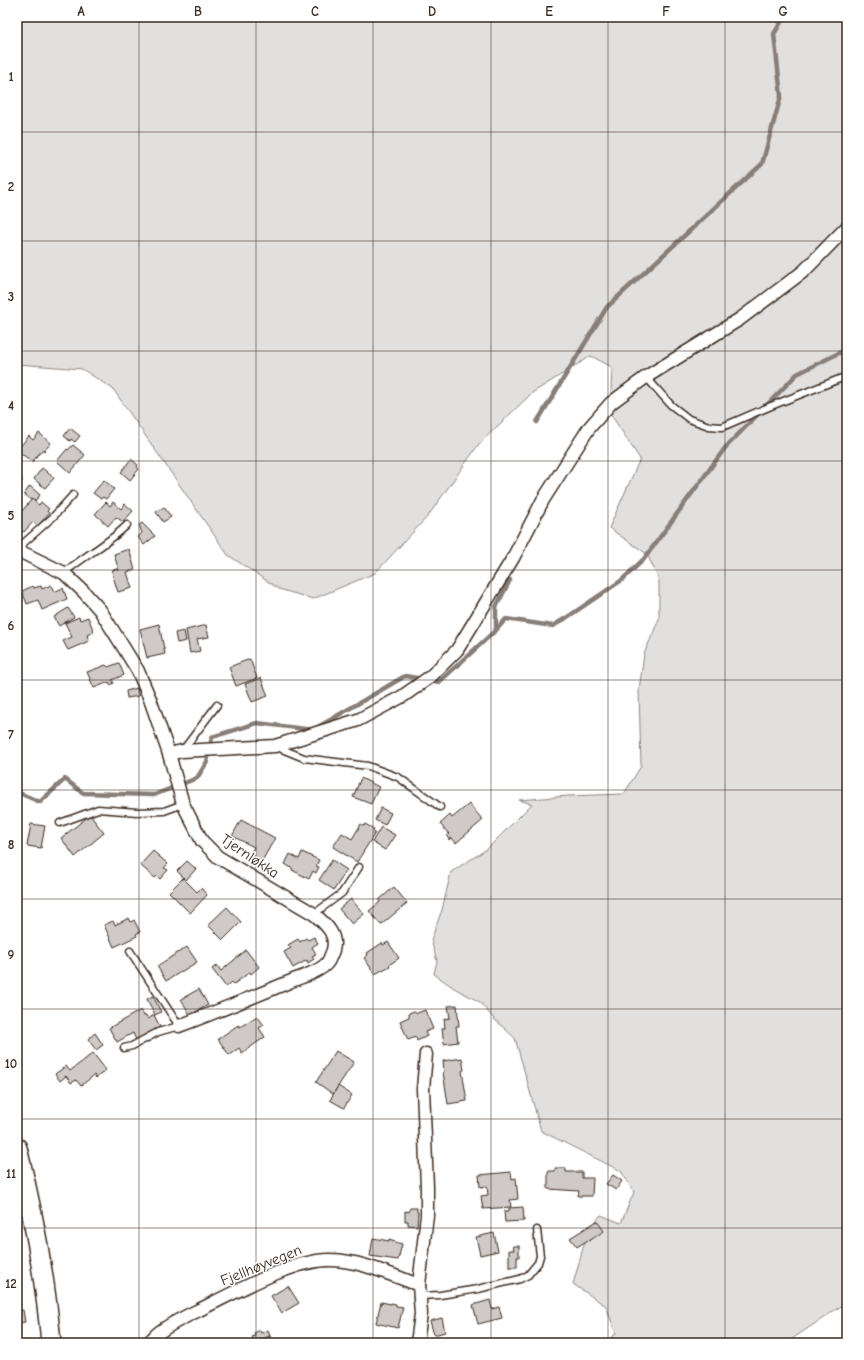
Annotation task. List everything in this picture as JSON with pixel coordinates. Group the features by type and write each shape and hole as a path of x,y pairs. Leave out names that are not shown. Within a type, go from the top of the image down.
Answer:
{"main road":[{"path":"17,1148 38,1241 44,1278 51,1343"}],"street":[{"path":"169,754 182,751 275,746 358,720 403,696 430,677 457,650 513,558 543,500 589,428 611,403 646,377 740,319 804,271 847,227"},
{"name":"Tjernløkka","path":"17,549 64,573 100,610 138,671 150,699 169,754 183,804 202,841 218,857 314,914 327,926 333,935 333,951 327,963 315,971 237,1004 179,1026"},
{"path":"417,1343 421,1314 420,1291 427,1215 423,1089 426,1054"},
{"name":"Fjellhøyvegen","path":"148,1343 156,1334 187,1316 247,1286 293,1267 314,1261 331,1259 360,1264 420,1291"}],"lane":[{"path":"646,377 670,405 689,419 717,428 847,376"},
{"path":"17,549 53,517 73,495"},
{"path":"64,573 127,525"},
{"path":"182,751 217,705"},
{"path":"275,746 304,758 368,766 398,777 440,807"},
{"path":"60,823 98,809 137,812 164,811 183,804"},
{"path":"314,914 342,893 359,867"},
{"path":"124,1048 132,1046 158,1032 179,1026 130,951"},
{"path":"420,1291 440,1295 478,1289 524,1277 534,1269 540,1256 537,1230"}],"shaded area":[{"path":"17,17 847,17 847,1302 786,1343 603,1343 616,1334 606,1306 573,1284 588,1230 601,1215 621,1223 634,1192 621,1171 541,1131 515,1038 493,1018 480,1002 454,988 434,974 437,961 431,940 442,910 451,872 487,849 532,804 519,800 624,794 641,766 639,690 644,654 659,619 659,580 647,554 609,528 640,459 610,413 612,367 591,356 532,393 479,444 428,516 375,573 313,599 279,589 228,555 113,389 82,369 17,364"}],"building":[{"path":"70,428 80,436 75,442 71,439 70,441 64,436"},
{"path":"39,433 51,443 44,451 43,449 32,462 17,450 29,436 33,440"},
{"path":"73,445 85,455 70,473 57,461 67,449 68,450"},
{"path":"131,459 138,465 137,467 139,469 130,480 121,472"},
{"path":"42,468 54,478 45,488 34,479"},
{"path":"104,480 114,489 106,499 103,497 101,499 93,493"},
{"path":"30,486 40,495 35,501 32,499 31,500 24,494"},
{"path":"32,499 39,505 41,502 49,509 47,511 49,513 38,526 33,522 24,532 17,526 17,517"},
{"path":"106,502 110,506 113,502 121,509 125,504 133,511 123,522 116,517 108,526 95,514"},
{"path":"164,507 171,517 163,522 156,512"},
{"path":"142,523 155,536 144,545 138,537 142,533 139,525"},
{"path":"129,549 135,570 127,572 132,588 118,592 112,573 112,570 117,569 119,571 114,554"},
{"path":"51,585 54,592 63,588 67,599 42,610 38,600 27,604 22,591 33,586 34,588 41,586 42,589"},
{"path":"68,608 74,617 59,626 54,617"},
{"path":"79,617 80,620 88,617 94,632 87,635 89,641 68,650 63,641 72,637 65,623"},
{"path":"159,624 165,654 147,658 140,629"},
{"path":"206,625 209,637 197,639 200,651 190,653 186,630"},
{"path":"184,631 186,641 177,643 175,633"},
{"path":"250,659 257,678 236,686 229,667"},
{"path":"119,663 124,675 112,680 114,683 110,685 109,682 94,688 87,672 106,665 108,667"},
{"path":"261,678 268,696 252,702 245,684"},
{"path":"137,688 139,696 127,698 126,691"},
{"path":"361,778 379,787 371,804 353,797"},
{"path":"469,804 483,820 456,843 452,838 449,840 447,836 449,834 440,824 450,815 452,818"},
{"path":"381,808 391,813 385,825 375,820"},
{"path":"90,815 104,833 75,857 61,838"},
{"path":"241,820 275,838 262,861 250,854 254,847 232,836"},
{"path":"31,824 45,826 41,848 27,846"},
{"path":"361,824 364,826 365,824 374,829 373,831 375,833 357,862 333,847 342,833 352,839"},
{"path":"381,827 395,835 385,850 372,842"},
{"path":"153,851 168,864 164,868 168,870 160,879 157,876 155,878 140,865"},
{"path":"302,852 319,860 316,866 319,867 316,873 313,871 309,879 292,870 293,869 285,864 290,854 299,859"},
{"path":"332,860 347,870 334,890 319,880"},
{"path":"187,861 196,869 186,880 177,871"},
{"path":"183,878 197,892 201,888 207,895 190,913 169,892"},
{"path":"394,887 407,903 381,925 369,911"},
{"path":"351,899 364,914 352,924 339,909"},
{"path":"227,907 241,922 223,940 208,925"},
{"path":"129,918 131,922 134,920 140,932 136,934 137,936 114,947 104,925 113,921 115,925"},
{"path":"314,937 318,943 312,947 316,954 312,956 314,959 308,963 307,960 293,968 284,952 291,948 288,945 298,939 300,942 306,938 308,940"},
{"path":"388,942 399,958 389,965 390,966 375,974 364,958 368,955 367,953 382,943 383,945"},
{"path":"187,947 197,962 166,981 157,966"},
{"path":"246,950 259,967 251,974 250,972 234,984 232,982 226,987 212,969 217,965 221,971"},
{"path":"199,989 208,1005 190,1015 181,999"},
{"path":"153,996 161,1012 155,1015 147,999"},
{"path":"457,1005 459,1026 456,1026 458,1042 444,1044 442,1028 445,1028 444,1019 450,1018 448,1006"},
{"path":"141,1010 144,1016 146,1015 148,1019 154,1015 160,1027 136,1040 133,1033 117,1042 109,1028"},
{"path":"425,1010 433,1029 425,1032 427,1036 417,1041 416,1037 408,1040 400,1021 409,1017 409,1013 414,1011 417,1013"},
{"path":"257,1016 264,1025 259,1028 265,1037 242,1053 239,1048 229,1055 218,1039 238,1025 240,1027"},
{"path":"95,1033 103,1045 96,1050 88,1039"},
{"path":"336,1051 354,1062 333,1094 316,1082"},
{"path":"93,1053 106,1070 96,1078 94,1075 81,1086 76,1080 71,1083 66,1076 60,1081 55,1074 66,1066 70,1071"},
{"path":"462,1058 464,1070 462,1071 467,1101 448,1104 443,1072 443,1061"},
{"path":"338,1086 352,1095 344,1108 330,1100"},
{"path":"555,1168 566,1168 566,1172 582,1172 582,1178 593,1178 592,1196 578,1196 579,1191 548,1189 548,1171 555,1171"},
{"path":"511,1172 512,1179 516,1178 518,1199 510,1200 511,1207 483,1209 481,1196 488,1195 487,1186 480,1187 479,1175"},
{"path":"613,1175 622,1181 616,1190 606,1184"},
{"path":"523,1207 524,1221 505,1222 504,1211 509,1211 509,1208"},
{"path":"410,1208 417,1208 417,1226 408,1225 408,1221 405,1221 405,1211 409,1212"},
{"path":"597,1221 604,1231 577,1247 570,1238"},
{"path":"494,1233 498,1251 480,1255 476,1237"},
{"path":"373,1238 389,1241 389,1239 402,1244 398,1260 370,1256"},
{"path":"513,1246 519,1246 519,1257 517,1257 517,1267 509,1267 509,1250 514,1250"},
{"path":"288,1286 299,1303 282,1313 271,1296"},
{"path":"490,1300 492,1309 499,1307 502,1318 478,1324 473,1305"},
{"path":"381,1302 396,1304 396,1306 403,1307 398,1328 376,1323"},
{"path":"17,1310 23,1310 25,1322 17,1323"},
{"path":"442,1318 445,1332 434,1335 430,1321"},
{"path":"260,1330 261,1333 268,1330 270,1336 255,1342 252,1337 255,1336 254,1333"},
{"path":"270,1336 273,1343 255,1343 255,1342"}],"waterway":[{"path":"537,422 607,307 762,164 781,96 774,34 784,17"},
{"path":"430,680 439,682 506,619 553,626 622,580 644,559 725,448 797,374 847,349"},
{"path":"496,630 496,607 510,580"},
{"path":"17,792 40,802 65,779 83,793 154,795 197,778 207,762 212,737 257,723 313,730 405,676 423,679"}]}
